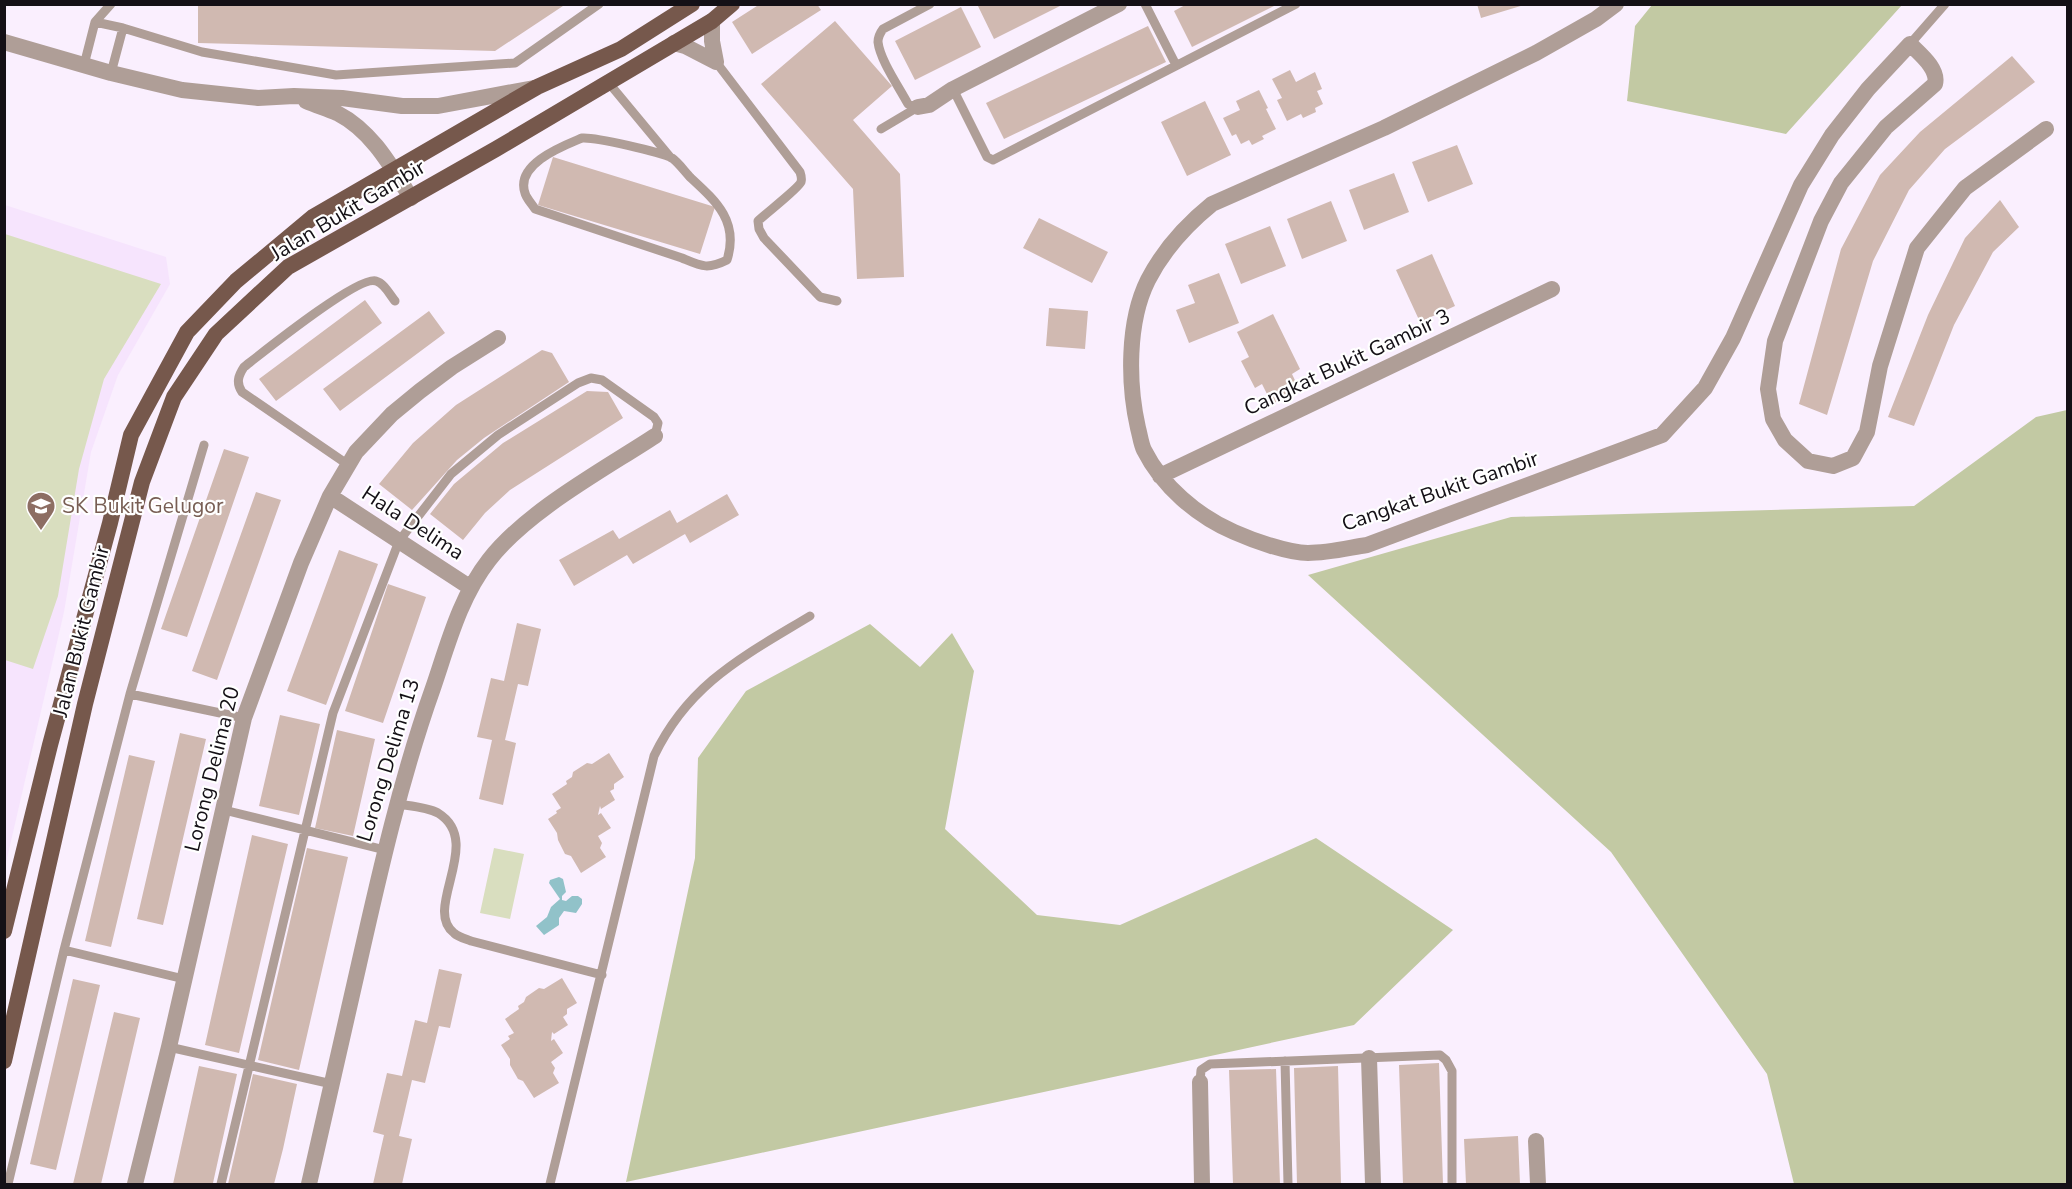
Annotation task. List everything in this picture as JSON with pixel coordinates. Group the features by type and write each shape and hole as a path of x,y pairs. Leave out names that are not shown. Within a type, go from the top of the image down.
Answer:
{"main road":[{"name":"Jalan Bukit Gambir","path":"4,931 131,435 187,332 236,281 313,217 537,87 621,49 692,4"},
{"name":"Jalan Bukit Gambir","path":"4,1061 84,704 142,482 174,397 216,334 288,267 411,198 712,21 732,4"}],"street":[{"path":"918,107 929,105 953,89 1119,4"},
{"name":"Cangkat Bukit Gambir","path":"1616,4 1596,19 1536,53 1384,128 1223,198 1192,220 1172,242 1147,282 1133,332 1131,389 1143,448 1160,476 1190,506 1218,525 1248,539 1307,553 1367,545 1662,435 1705,388 1733,338 1801,185 1832,135 1868,89 1910,44"},
{"path":"712,21 712,41 716,62"},
{"path":"4,42 111,73 182,90 258,98 294,96 342,98 402,106 438,106 537,87"},
{"path":"674,43 685,46 716,62"},
{"path":"1910,44 1933,69 1935,84 1886,127 1841,183 1821,221 1775,341 1768,389 1773,419 1785,440 1808,461 1833,466 1853,458 1867,432 1880,366 1917,248 1965,188 2046,129"},
{"path":"294,96 338,114 362,131 377,145 411,198"},
{"name":"Cangkat Bukit Gambir 3","path":"1160,476 1552,289"},
{"name":"Lorong Delima 20","path":"135,1185 244,718 302,563 330,496 356,452 392,414 452,367 498,338"},
{"name":"Lorong Delima 13","path":"309,1185 397,804 425,710 457,618 471,588 503,543 527,522 655,436"},
{"name":"Hala Delima","path":"330,496 471,588"},
{"path":"1369,1058 1373,1185"},
{"path":"1200,1082 1202,1185"},
{"path":"1536,1141 1538,1185"}],"lane":[{"path":"84,64 95,22 111,4"},
{"path":"95,22 202,52 336,75 515,63 599,4"},
{"path":"918,107 908,104 882,55 878,42 883,29 930,4"},
{"path":"1145,4 1176,65"},
{"path":"953,89 987,157 993,160 1296,4"},
{"name":"Cangkat Bukit Gambir","path":"1910,44 1946,4"},
{"path":"111,73 123,28"},
{"path":"716,62 800,172 801,182 797,189 777,203 758,221 759,229 764,238 815,292 829,300 837,301"},
{"path":"608,82 671,158 712,198 723,213 730,229 732,244 727,260 716,266 704,267 535,209 525,193 526,176 534,164 554,149 582,138 601,139 671,158"},
{"path":"881,129 918,107"},
{"path":"347,464 242,392 239,386 239,373 322,308 365,281 380,282 395,301"},
{"path":"221,1185 333,713 399,541 451,474 498,435 579,383 591,378 602,380 654,417 658,423 655,436"},
{"path":"8,1185 64,950 130,694 204,445"},
{"path":"550,1185 654,756 666,732 691,699 708,683 746,654 810,616"},
{"path":"130,694 244,718"},
{"path":"397,804 436,812 449,821 455,832 457,845 445,916 448,927 454,934 471,941 602,975"},
{"path":"224,810 385,850"},
{"path":"64,950 184,979"},
{"path":"169,1047 332,1084"},
{"path":"1200,1082 1201,1070 1210,1064 1440,1055 1452,1071 1452,1185"},
{"path":"1285,1061 1288,1185"}],"shaded area":[{"name":"SK Bukit Gelugor","path":"5,205 166,257 170,284 118,375 91,452 64,612 5,867"}],"green space":[{"path":"1652,5 1902,5 1786,134 1627,101 1635,26"},
{"name":"SK Bukit Gelugor","path":"5,234 161,284 104,379 79,469 58,596 33,669 5,660"},
{"path":"2067,410 2067,1184 1794,1184 1767,1074 1611,852 1308,575 1511,517 1914,506 2036,417"},
{"path":"870,624 920,667 952,633 974,671 945,829 1037,915 1120,925 1316,838 1453,930 1354,1025 626,1182 695,858 698,758 746,691"},
{"path":"494,848 524,854 510,919 480,913"}],"water":[{"path":"559,877 563,879 566,892 562,900 566,901 572,896 578,896 582,899 582,904 576,913 564,911 559,918 559,925 544,935 536,926 547,917 551,907 560,899 549,883 550,880"}],"building":[{"path":"198,4 566,4 495,51 198,43"},
{"path":"760,4 817,4 821,10 752,54 732,22"},
{"path":"977,4 1064,4 994,39"},
{"path":"1187,4 1278,4 1192,47 1174,11"},
{"path":"1477,4 1524,4 1524,5 1481,18"},
{"path":"961,7 981,47 915,80 895,41"},
{"path":"835,21 892,86 853,120 900,174 904,277 857,279 853,189 761,84"},
{"path":"1148,26 1166,62 1004,139 986,103"},
{"path":"2012,56 2035,82 1945,149 1909,190 1873,261 1827,415 1799,404 1841,249 1880,175 1920,132"},
{"path":"1290,70 1296,82 1315,72 1322,89 1317,91 1323,104 1315,108 1316,112 1303,118 1301,114 1287,121 1277,100 1282,98 1272,79"},
{"path":"1259,90 1276,129 1262,136 1264,139 1252,145 1249,140 1241,144 1236,134 1232,136 1223,118 1240,110 1236,101"},
{"path":"1205,101 1231,155 1187,176 1161,122"},
{"path":"1457,145 1473,184 1428,202 1412,162"},
{"path":"553,157 715,207 700,254 538,205"},
{"path":"1394,173 1409,212 1364,230 1349,190"},
{"path":"2000,200 2019,227 1993,252 1954,325 1914,426 1888,417 1928,315 1965,238"},
{"path":"1331,201 1347,241 1302,259 1287,219"},
{"path":"1039,218 1108,252 1092,283 1023,248"},
{"path":"1270,226 1286,266 1241,284 1225,244"},
{"path":"1432,254 1455,306 1420,322 1396,270"},
{"path":"1219,273 1239,323 1189,343 1176,310 1195,303 1188,285"},
{"path":"365,300 382,323 276,401 259,379"},
{"path":"1049,308 1088,311 1085,349 1046,346"},
{"path":"429,311 445,333 340,411 323,389"},
{"path":"1273,314 1300,369 1292,374 1300,391 1272,404 1262,384 1255,388 1241,361 1249,357 1237,332"},
{"path":"542,350 552,353 569,382 484,438 457,460 412,510 379,484 413,443 456,405"},
{"path":"587,391 608,392 623,418 510,490 485,513 463,540 430,514 454,484 503,443"},
{"path":"224,449 249,457 187,637 161,629"},
{"path":"256,492 281,500 217,680 192,671"},
{"path":"727,494 739,515 690,543 685,534 633,564 627,555 574,586 559,560 613,530 619,539 670,510 677,523"},
{"path":"339,550 378,564 326,705 287,691"},
{"path":"388,584 426,597 383,723 345,711"},
{"path":"517,623 541,629 528,686 518,684 505,740 516,743 503,805 479,799 492,740 477,737 491,678 504,681"},
{"path":"280,715 320,724 299,815 259,806"},
{"path":"337,730 375,739 353,836 315,828"},
{"path":"180,733 206,739 163,925 137,919"},
{"path":"609,753 624,777 614,784 614,789 610,791 615,800 601,809 600,806 598,815 601,813 611,828 598,836 602,843 600,848 606,857 581,873 571,856 565,854 557,833 548,819 561,808 552,794 567,784 566,781 572,777 573,772"},
{"path":"129,755 155,761 111,947 85,941"},
{"path":"252,835 288,844 239,1053 205,1045"},
{"path":"307,848 348,857 299,1070 258,1060"},
{"path":"439,969 462,974 450,1028 439,1026 425,1083 412,1080 399,1136 412,1139 402,1184 373,1184 384,1135 373,1132 387,1073 402,1076 415,1020 427,1023"},
{"path":"562,978 577,1003 567,1009 567,1014 563,1017 568,1025 554,1034 552,1032 551,1041 554,1039 563,1053 551,1062 555,1068 553,1073 559,1083 534,1098 523,1081 518,1079 501,1045 510,1039 508,1036 514,1033 505,1019 519,1009 518,1006 524,1002 526,997 539,988 544,989"},
{"path":"73,979 100,985 56,1170 30,1164"},
{"path":"114,1012 140,1018 101,1184 73,1184"},
{"path":"1439,1063 1443,1184 1403,1184 1399,1065"},
{"path":"199,1066 237,1074 213,1183 173,1184"},
{"path":"1338,1066 1341,1184 1297,1184 1294,1068"},
{"path":"1276,1069 1280,1184 1233,1184 1229,1070"},
{"path":"253,1074 297,1084 283,1149 274,1184 228,1184"},
{"path":"1518,1136 1520,1184 1466,1184 1464,1139"}],"place":[{"name":"SK Bukit Gelugor","path":"41,532"}]}
